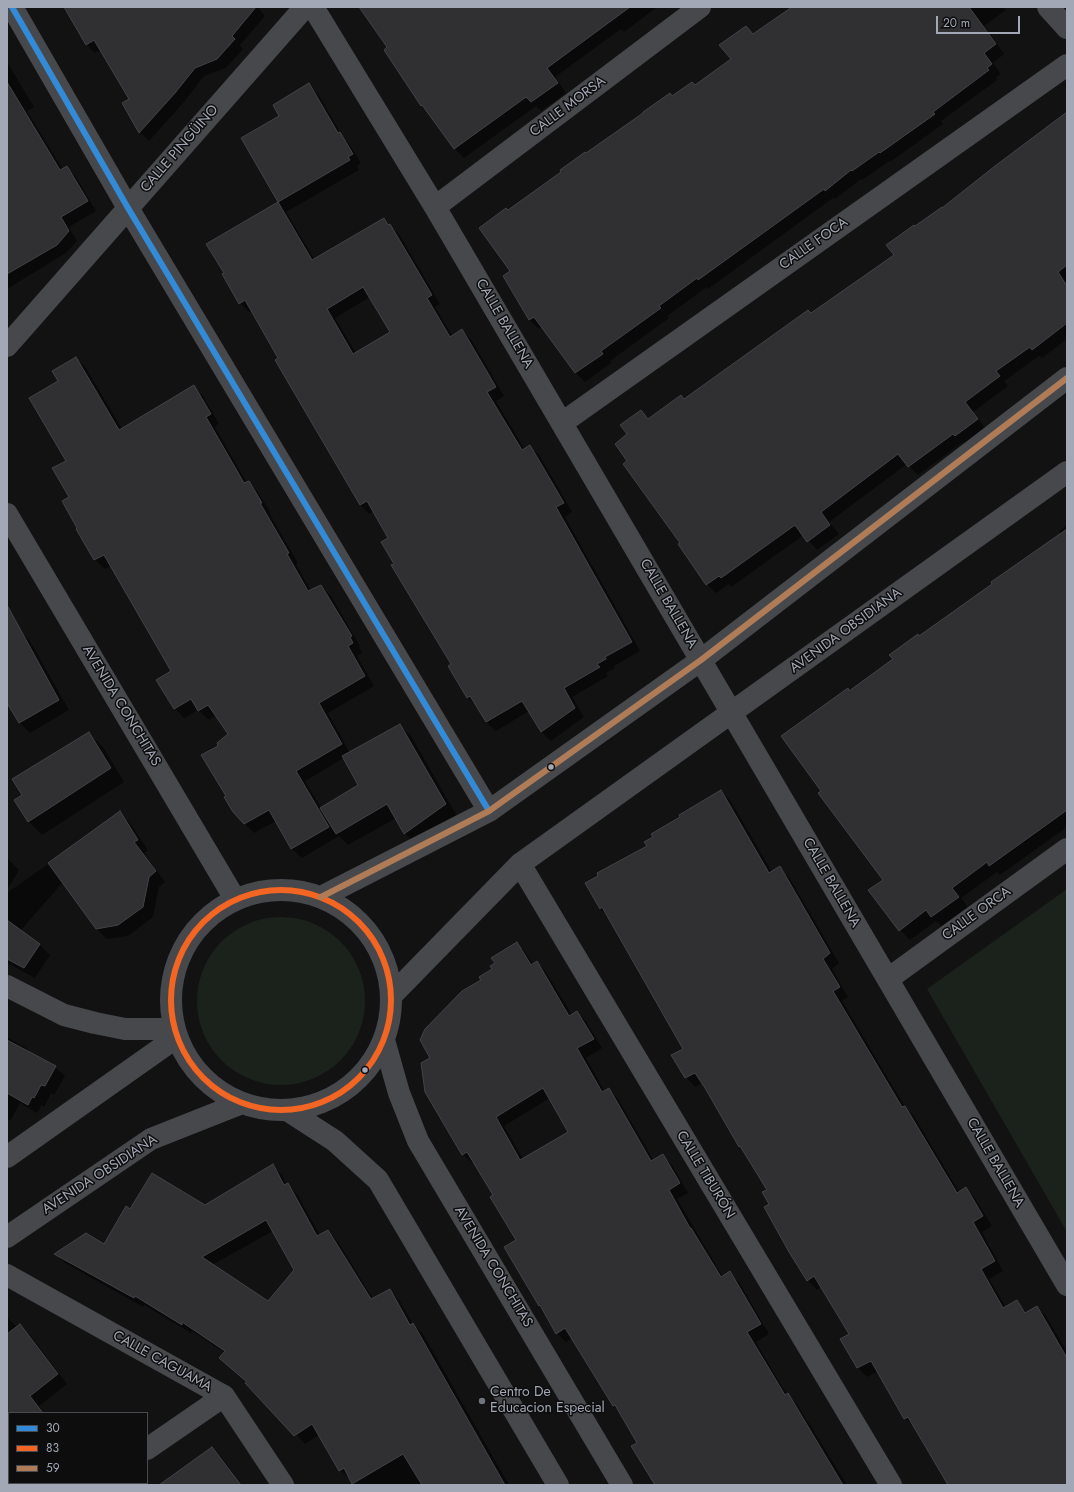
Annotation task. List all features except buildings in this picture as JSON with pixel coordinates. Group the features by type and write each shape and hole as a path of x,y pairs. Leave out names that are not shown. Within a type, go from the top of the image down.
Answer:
{"street":[{"path":"12,7 128,208 489,811"},
{"name":"CALLE PINGÜINO","path":"7,346 305,7"},
{"name":"CALLE BALLENA","path":"313,7 435,207 1067,1285"},
{"name":"CALLE MORSA","path":"435,207 700,7"},
{"path":"1048,7 1067,28"},
{"name":"CALLE FOCA","path":"562,423 1067,64"},
{"path":"321,897 489,811 700,660 1064,387"},
{"name":"AVENIDA OBSIDIANA","path":"392,995 520,864 1067,472"},
{"name":"AVENIDA CONCHITAS","path":"7,514 236,899"},
{"name":"CALLE ORCA","path":"888,979 1067,849"},
{"name":"CALLE TIBURÓN","path":"520,864 891,1485"},
{"path":"292,890 321,897 349,912 371,936 386,964 392,995 384,1040 362,1075 328,1100 287,1110 264,1108 242,1103 214,1087 192,1065 176,1033 170,998 175,967 189,939 209,916 236,899 264,891 292,890"},
{"path":"7,986 64,1015 125,1029 176,1033"},
{"path":"7,1157 176,1033"},
{"name":"AVENIDA CONCHITAS","path":"384,1040 399,1093 418,1141 622,1485"},
{"name":"AVENIDA OBSIDIANA","path":"7,1237 151,1139 242,1103"},
{"path":"287,1110 335,1141 378,1180 558,1485"},
{"name":"CALLE CAGUAMA","path":"7,1275 224,1396 283,1485"},
{"path":"148,1448 224,1396"}],"shaded area":[{"path":"1067,889 1067,1232 927,989"},
{"path":"273,917 289,917 313,923 328,931 341,941 351,954 359,969 364,985 364,1017 359,1033 351,1048 341,1061 328,1071 305,1082 289,1085 273,1085 249,1079 234,1071 221,1061 211,1048 200,1025 197,1009 197,993 203,969 211,954 221,941 234,931 257,920"}],"transit line":[{"name":"30","path":"12,7 128,208 489,811"},
{"name":"59","path":"321,897 489,811 701,660 1067,378"},
{"name":"83","path":"281,890 302,892 333,903 359,922 378,948 389,979 391,1000 389,1021 378,1052 359,1078 333,1097 302,1108 281,1110 260,1108 229,1097 203,1078 184,1052 173,1021 171,1000 173,979 184,948 203,922 229,903 260,892 281,890"}],"place":[{"name":"Centro De Educacion Especial","path":"482,1401"}]}
